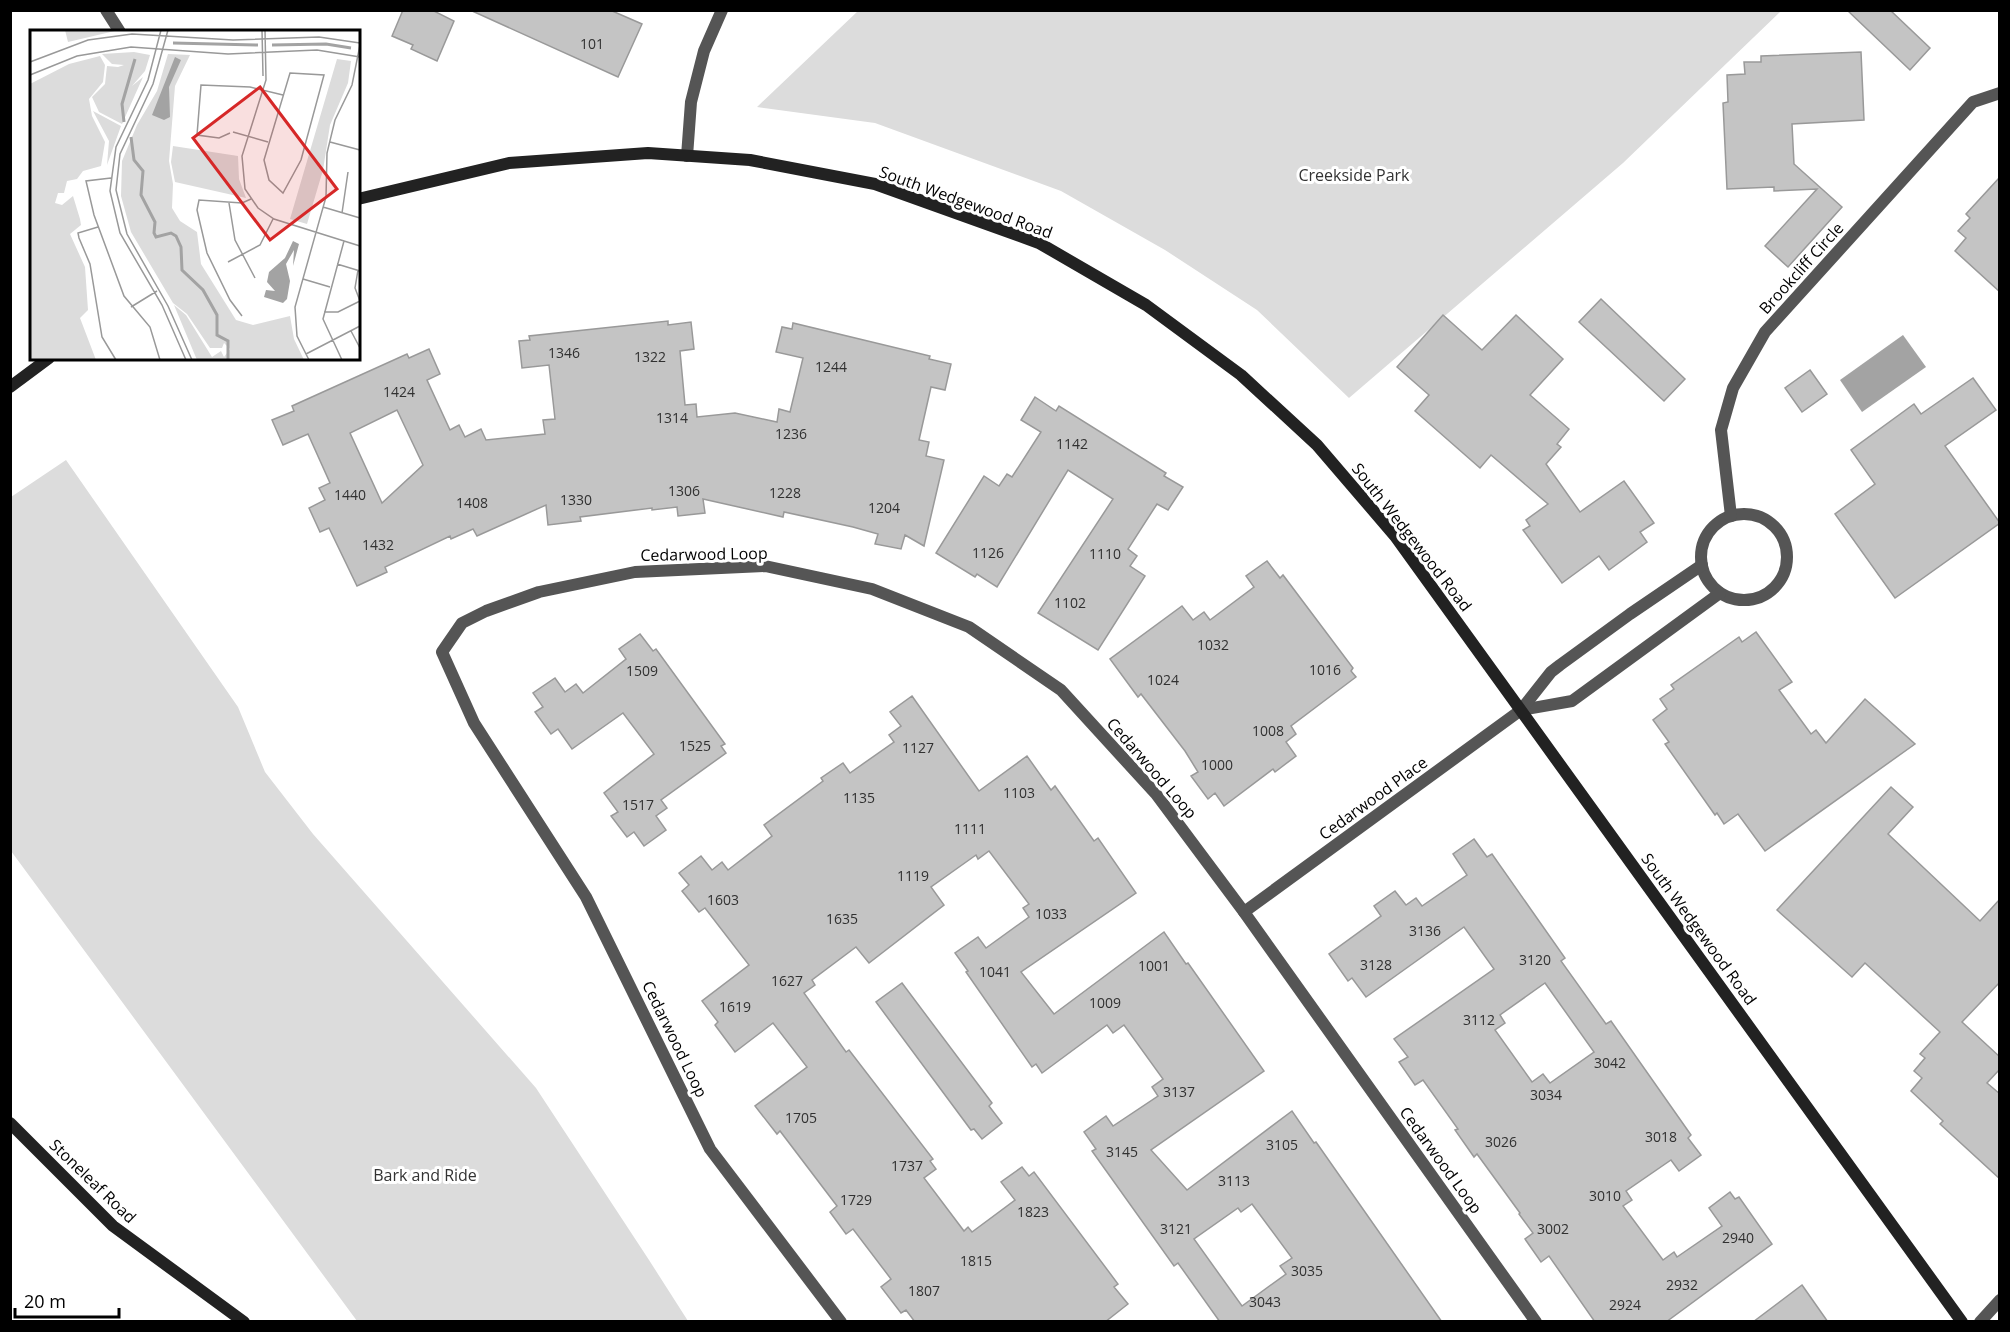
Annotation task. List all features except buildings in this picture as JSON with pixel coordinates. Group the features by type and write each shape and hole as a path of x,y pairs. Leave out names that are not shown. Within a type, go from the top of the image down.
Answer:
{"street":[{"path":"106,10 119,30"},
{"path":"687,156 691,102 705,51 723,10"},
{"name":"Brookcliff Circle","path":"1731,516 1721,430 1733,388 1765,332 1973,102 2000,93"},
{"name":"South Wedgewood Road","path":"360,200 509,164 648,153 750,160 875,184 1038,243 1146,305 1240,375 1317,445 1395,536 1962,1322"},
{"path":"10,387 46,360"},
{"path":"1745,514 1759,516 1771,523 1780,533 1786,546 1787,560 1784,574 1777,586 1756,599 1731,598 1720,593 1706,576 1702,565 1702,553 1711,530 1731,516 1745,514"},
{"name":"Cedarwood Place","path":"1244,912 1521,710 1551,672 1702,565"},
{"name":"Cedarwood Loop","path":"841,1322 710,1149 586,897 474,723 442,652 462,623 486,611 539,592 635,572 765,566 872,589 969,627 1061,690 1156,794 1244,912 1536,1322"},
{"name":"Cedarwood Place","path":"1521,710 1572,701 1720,593"},
{"name":"Stoneleaf Road","path":"10,1124 113,1226 244,1322"},
{"path":"1980,1322 2000,1300"}],"green space":[{"name":"Creekside Park","path":"858,11 1781,11 1623,163 1349,398 1257,310 1165,250 1061,191 875,123 757,107"},
{"name":"Bark and Ride","path":"66,460 238,707 265,772 313,834 536,1088 688,1321 357,1321 11,851 11,497"}],"shaded area":[{"path":"1903,335 1926,367 1862,412 1840,380"}]}
